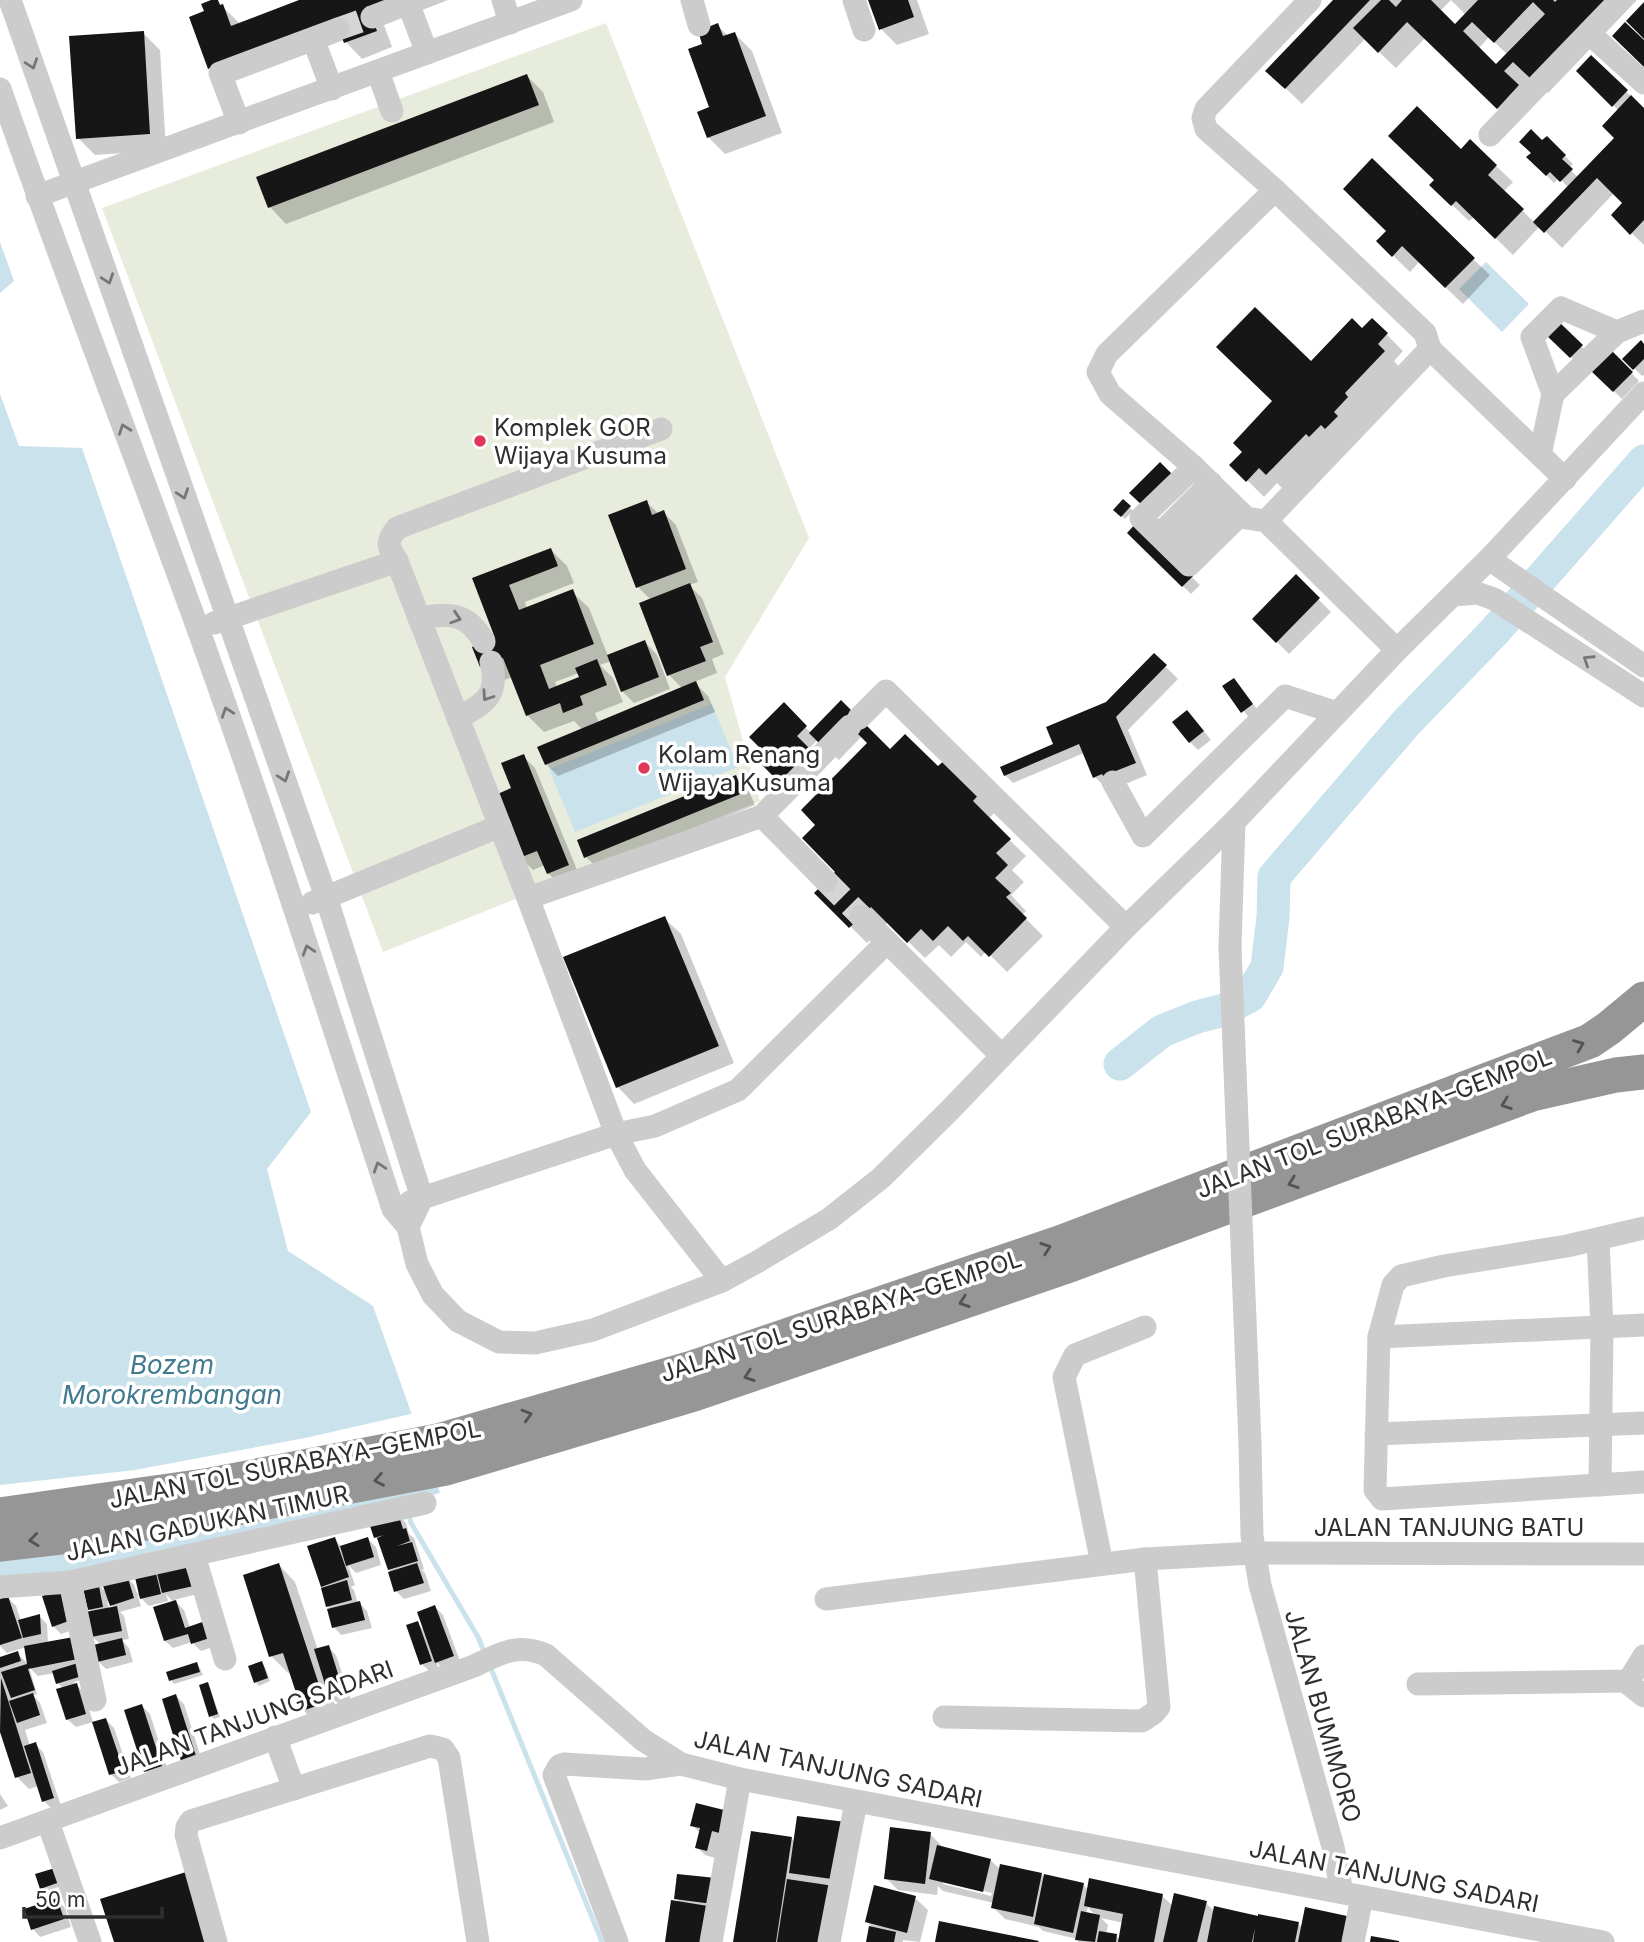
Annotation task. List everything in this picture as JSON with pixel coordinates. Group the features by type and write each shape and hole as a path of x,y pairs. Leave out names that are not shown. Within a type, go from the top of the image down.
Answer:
{"highway":[{"name":"JALAN TOL SURABAYA–GEMPOL","path":"0,1515 442,1454 1062,1242 1590,1041 1644,999"},
{"name":"JALAN TOL SURABAYA–GEMPOL","path":"0,1544 61,1537 220,1511 442,1454 694,1394 1064,1267 1532,1094 1616,1075 1644,1072"}],"street":[{"path":"10,0 326,897 422,1198 408,1227"},
{"path":"503,0 510,23"},
{"path":"37,196 571,0"},
{"path":"691,0 699,25"},
{"path":"854,0 864,30"},
{"path":"1310,0 1206,109 1203,118 1206,129 1275,190 1424,333 1430,349 1565,479"},
{"path":"1490,135 1620,0"},
{"path":"372,17 412,2 427,53"},
{"path":"239,123 220,73 338,29"},
{"path":"1589,33 1644,83"},
{"path":"313,38 332,89"},
{"path":"378,72 393,111"},
{"path":"0,89 37,196 198,628 295,910 393,1209 408,1227 416,1264 433,1295 458,1321 499,1342 534,1343 593,1330 722,1281 829,1219 881,1178 1489,559 1644,393"},
{"path":"1275,190 1107,354 1098,372 1110,394 1246,518 1266,521 1397,650"},
{"path":"1540,455 1553,394 1532,337 1562,309 1617,332"},
{"path":"1553,394 1617,332 1644,321"},
{"path":"1266,521 1430,349"},
{"path":"661,429 397,528 389,537 389,547 397,561 528,898 616,1134 635,1170 722,1281"},
{"path":"1218,491 1189,565 1166,542 1218,491"},
{"path":"1489,559 1644,666"},
{"path":"198,628 397,561"},
{"path":"1454,595 1477,593 1494,599 1644,696"},
{"path":"419,618 444,614 463,618 477,628 487,652 495,676 493,690 482,705 458,718"},
{"path":"528,898 762,816 886,691 1126,927"},
{"path":"1113,782 1143,836 1285,696 1337,713"},
{"path":"237,740 267,729"},
{"path":"762,816 826,881"},
{"name":"JALAN BUMIMORO","path":"1234,821 1230,947 1252,1536 1259,1585 1333,1847 1352,1895"},
{"path":"295,910 500,826"},
{"path":"861,916 1002,1056"},
{"path":"393,1209 616,1134 655,1126 738,1090 887,942"},
{"path":"1644,1228 1567,1246 1444,1266 1401,1276 1393,1284 1379,1337 1376,1490 1382,1499 1644,1482"},
{"path":"1598,1239 1602,1327 1600,1485"},
{"path":"1379,1337 1644,1325"},
{"path":"1102,1564 1064,1377 1075,1355 1145,1327"},
{"path":"1376,1434 1644,1423"},
{"name":"JALAN GADUKAN TIMUR","path":"0,1587 70,1582 414,1505"},
{"name":"JALAN TANJUNG BATU","path":"826,1599 1145,1559 1254,1553 1644,1554"},
{"path":"194,1555 225,1659"},
{"path":"944,1717 1142,1721 1148,1718 1159,1707 1145,1559"},
{"path":"70,1582 95,1700"},
{"name":"JALAN TANJUNG SADARI","path":"0,1838 474,1667 515,1649 535,1650 546,1655 643,1740 681,1764 740,1779 1603,1942"},
{"path":"1418,1684 1625,1681 1631,1677 1644,1657"},
{"path":"1625,1681 1644,1696"},
{"path":"275,1737 294,1788"},
{"path":"216,1942 186,1835 191,1821 430,1746 443,1749 449,1758 478,1942"},
{"path":"617,1942 554,1775 564,1763 645,1769 681,1764"},
{"path":"711,1942 740,1779"},
{"path":"829,1942 856,1801"},
{"path":"48,1822 90,1942"},
{"path":"1352,1895 1353,1942"}],"shaded area":[{"name":"Komplek GOR Wijaya Kusuma","path":"606,23 809,538 725,677 760,801 383,952 102,208"}],"water":[{"path":"0,242 14,281 0,293"},
{"path":"1486,262 1529,304 1502,332 1459,289"},
{"name":"Bozem Morokrembangan","path":"0,394 19,446 82,448 311,1112 267,1169 288,1251 373,1306 440,1493 77,1577 0,1582"},
{"name":"Kolam Renang Wijaya Kusuma","path":"712,704 738,767 575,832 549,769"}],"pier":[{"path":"415,1413 426,1443 0,1553 0,1485 135,1470 305,1438"}],"building":[{"path":"218,0 220,5 223,4 231,26 299,0 388,0 368,8 377,31 344,43 335,20 208,69 189,17 204,11 201,4"},
{"path":"868,0 908,0 914,17 879,30"},
{"path":"1333,0 1370,0 1285,89 1265,71"},
{"path":"1381,0 1389,0 1396,7 1402,0 1431,0 1455,24 1478,0 1605,0 1530,78 1513,62 1504,71 1519,85 1497,109 1407,22 1378,53 1353,28","holes":["1533,2 1545,14 1496,64 1463,31 1472,22 1494,43"]},
{"path":"1644,2 1644,39 1626,21"},
{"path":"1625,22 1644,40 1644,67 1612,36"},
{"path":"718,23 723,36 735,32 766,116 707,138 697,112 709,107 688,49 702,44 698,31"},
{"path":"144,31 150,134 76,139 69,36"},
{"path":"1591,55 1628,90 1612,107 1576,71"},
{"path":"527,74 539,105 268,208 256,177"},
{"path":"1631,95 1644,108 1644,220 1630,235 1611,215 1622,203 1597,178 1544,233 1533,222 1614,138 1602,126"},
{"path":"1417,106 1461,149 1470,139 1497,165 1488,175 1524,209 1495,239 1456,201 1451,206 1429,185 1434,180 1388,136"},
{"path":"1531,129 1542,140 1547,136 1566,155 1562,159 1573,169 1560,182 1550,172 1546,176 1526,157 1531,153 1519,142"},
{"path":"1372,158 1475,258 1445,288 1402,246 1392,257 1376,241 1386,231 1343,189"},
{"path":"1255,307 1311,361 1352,318 1362,328 1372,318 1388,333 1378,344 1385,351 1345,393 1348,397 1334,412 1338,416 1325,429 1321,425 1309,437 1306,434 1266,475 1259,468 1246,482 1229,465 1242,452 1233,443 1272,401 1216,347"},
{"path":"1558,321 1583,345 1570,358 1545,334"},
{"path":"1641,340 1644,344 1644,359 1633,370 1622,359"},
{"path":"1611,350 1633,372 1613,392 1591,371"},
{"path":"1160,462 1174,476 1144,507 1129,493"},
{"path":"1123,499 1131,506 1121,517 1113,510"},
{"path":"647,500 652,515 664,510 686,569 636,588 608,515"},
{"path":"1138,521 1193,576 1182,587 1127,533"},
{"path":"551,548 558,566 509,585 519,610 573,589 594,644 540,665 549,689 579,677 575,668 597,659 607,685 580,696 583,705 563,713 560,703 526,716 503,658 480,667 472,647 495,638 472,578"},
{"path":"1296,574 1320,598 1276,643 1252,619"},
{"path":"690,583 713,642 700,647 706,661 667,676 639,603"},
{"path":"645,640 659,677 621,692 607,655"},
{"path":"1154,653 1167,665 1116,717 1136,763 1093,778 1079,744 1004,776 1000,767 1053,744 1046,727 1106,702"},
{"path":"1234,678 1253,704 1241,713 1222,686"},
{"path":"696,681 704,700 545,765 537,747"},
{"path":"841,700 890,749 905,734 938,766 947,758 981,792 973,801 1011,839 996,853 1008,865 995,878 1011,893 1006,897 1027,918 989,957 968,936 963,941 948,926 933,941 921,929 907,943 871,907 849,928 814,893 835,872 802,838 815,825 801,810 867,743 845,721 821,745 809,733"},
{"path":"784,702 807,726 797,736 814,753 783,786 762,765 770,758 749,737"},
{"path":"1187,710 1204,731 1189,743 1172,722"},
{"path":"524,754 569,865 547,874 537,851 519,858 493,796 511,788 501,763"},
{"path":"736,775 743,793 584,858 577,840"},
{"path":"665,916 719,1046 616,1088 563,957"},
{"path":"398,1513 410,1541 397,1546 412,1542 418,1561 388,1570 377,1538 384,1535 374,1538 369,1523"},
{"path":"335,1537 349,1577 321,1587 307,1546"},
{"path":"368,1537 374,1557 346,1566 340,1546"},
{"path":"192,1560 198,1585 162,1593 156,1569"},
{"path":"279,1563 325,1703 302,1711 283,1653 269,1657 243,1575"},
{"path":"417,1563 424,1583 394,1592 388,1572"},
{"path":"155,1569 161,1594 140,1599 134,1573"},
{"path":"127,1575 134,1598 110,1606 102,1583"},
{"path":"347,1580 352,1600 326,1607 321,1588"},
{"path":"98,1581 103,1607 88,1610 82,1584"},
{"path":"67,1588 77,1618 52,1627 42,1596"},
{"path":"8,1596 22,1638 0,1645 0,1599"},
{"path":"176,1600 185,1628 211,1619 216,1636 191,1644 188,1634 164,1641 153,1607"},
{"path":"360,1601 365,1620 332,1628 327,1609"},
{"path":"435,1605 454,1656 435,1663 417,1612"},
{"path":"117,1606 122,1631 91,1637 85,1612"},
{"path":"40,1614 41,1634 23,1638 18,1620"},
{"path":"418,1621 432,1661 420,1665 406,1625"},
{"path":"79,1636 83,1658 28,1669 35,1690 11,1698 1,1672 27,1664 24,1646"},
{"path":"122,1638 126,1655 97,1662 93,1645"},
{"path":"329,1645 344,1693 329,1697 314,1649"},
{"path":"18,1651 21,1661 0,1668 0,1657"},
{"path":"262,1661 268,1678 254,1683 248,1666"},
{"path":"197,1662 200,1672 169,1681 166,1672"},
{"path":"78,1663 82,1676 56,1684 52,1671"},
{"path":"1,1678 31,1773 15,1778 0,1732"},
{"path":"208,1682 218,1714 209,1717 199,1685"},
{"path":"77,1683 86,1714 66,1720 56,1689"},
{"path":"33,1693 40,1715 17,1723 9,1701"},
{"path":"176,1694 196,1756 181,1761 162,1699"},
{"path":"142,1704 162,1766 144,1772 124,1710"},
{"path":"106,1718 124,1771 109,1775 92,1722"},
{"path":"36,1742 54,1798 42,1802 24,1746"},
{"path":"696,1803 728,1811 723,1834 712,1831 707,1851 695,1848 700,1828 690,1826"},
{"path":"797,1816 846,1822 839,1880 789,1873"},
{"path":"890,1827 931,1832 925,1884 884,1879"},
{"path":"751,1831 792,1837 776,1942 733,1942"},
{"path":"937,1845 991,1859 983,1892 929,1879"},
{"path":"1000,1864 1042,1873 1033,1917 991,1908"},
{"path":"55,1868 60,1882 40,1889 35,1874"},
{"path":"186,1872 208,1942 114,1942 100,1899"},
{"path":"677,1874 716,1878 713,1904 674,1899"},
{"path":"1044,1874 1084,1883 1073,1933 1034,1924"},
{"path":"1089,1878 1163,1894 1154,1942 1118,1942 1123,1914 1084,1906"},
{"path":"787,1879 834,1886 825,1942 777,1942"},
{"path":"874,1885 916,1896 907,1933 865,1922"},
{"path":"1174,1893 1207,1901 1197,1942 1163,1942"},
{"path":"57,1898 64,1919 31,1930 24,1909"},
{"path":"671,1900 708,1906 703,1942 665,1942"},
{"path":"1214,1906 1299,1922 1295,1942 1253,1942 1255,1928 1252,1942 1207,1942"},
{"path":"1305,1907 1347,1916 1342,1942 1298,1942"},
{"path":"1081,1911 1100,1915 1095,1942 1075,1940"},
{"path":"939,1921 1039,1941 935,1942"},
{"path":"869,1926 896,1932 894,1942 866,1942"},
{"path":"1099,1931 1117,1934 1116,1942 1097,1942"},
{"path":"1371,1936 1399,1941 1399,1942 1370,1942"}],"waterway":[{"path":"1120,1064 1162,1031 1224,1010 1250,996 1267,967 1273,917 1274,877 1406,723 1493,633 1644,461"},
{"path":"408,1512 411,1523 478,1637 485,1654"},
{"path":"490,1666 602,1942"}],"tunnel":[{"path":"338,29 372,17"},
{"path":"826,881 861,916"}],"place":[{"name":"Komplek GOR Wijaya Kusuma","path":"480,441"},
{"name":"Kolam Renang Wijaya Kusuma","path":"644,768"}]}
